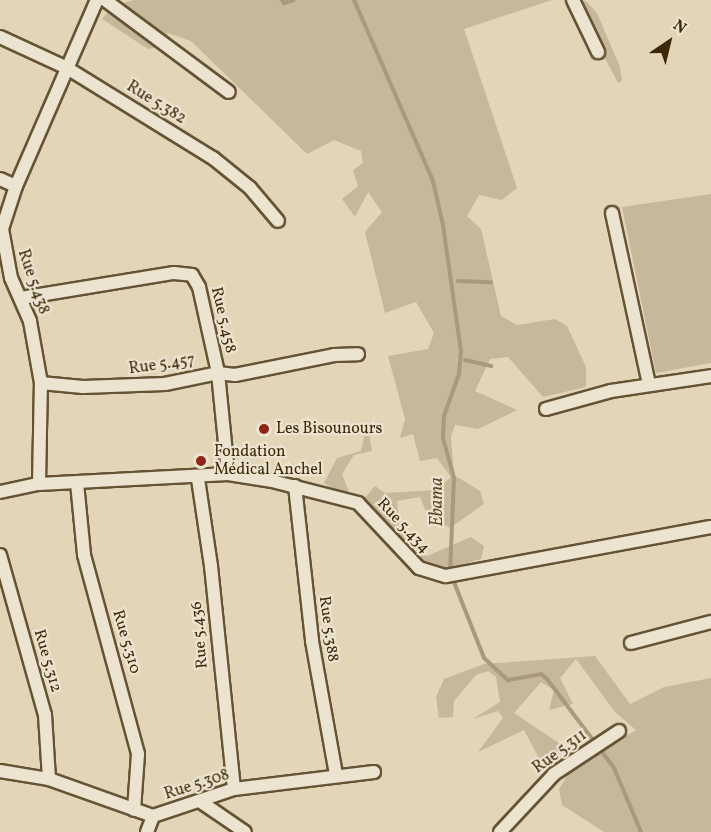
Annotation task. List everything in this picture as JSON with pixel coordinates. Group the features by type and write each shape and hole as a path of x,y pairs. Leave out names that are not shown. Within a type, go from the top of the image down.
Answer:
{"street":[{"name":"Rue 5.438","path":"39,484 41,383 30,321 21,298 6,278 2,229 16,186 97,0"},
{"path":"105,0 230,92"},
{"path":"573,0 598,52"},
{"name":"Rue 5.382","path":"0,37 67,68 229,169 278,221"},
{"path":"0,178 16,186"},
{"path":"612,213 649,384"},
{"name":"Rue 5.458","path":"21,298 174,273 192,275 199,287 218,373 228,474"},
{"name":"Rue 5.457","path":"41,383 124,387 165,384 218,373 235,375 334,355 358,354"},
{"path":"546,409 649,384 711,376"},
{"name":"Rue 5.434","path":"0,492 39,484 198,479 228,474 295,486 358,503 419,568 449,575 711,527"},
{"name":"Rue 5.436","path":"198,479 212,566 234,789"},
{"name":"Rue 5.310","path":"77,483 84,555 138,754 134,810"},
{"name":"Rue 5.388","path":"295,486 312,641 336,776"},
{"name":"Rue 5.312","path":"0,555 45,716 49,779"},
{"path":"631,643 711,622"},
{"name":"Rue 5.311","path":"500,832 554,774 619,731"},
{"name":"Rue 5.308","path":"0,771 49,779 153,816 201,802 234,789 374,772"},
{"path":"201,802 245,832"},
{"path":"147,832 153,816"}],"shaded area":[{"path":"134,0 552,0 464,29 517,188 502,200 479,195 467,216 481,229 501,316 517,325 555,319 567,326 586,367 586,387 543,397 508,357 490,359 475,391 517,410 478,429 455,425 451,437 454,475 480,491 484,504 450,528 428,516 420,497 397,501 400,531 413,540 414,553 427,556 471,537 484,546 481,559 447,569 409,565 364,509 324,483 337,458 361,451 367,422 372,451 354,455 342,474 349,492 363,500 375,486 385,493 436,490 451,477 437,458 420,461 413,434 400,438 405,419 388,356 428,349 434,333 416,302 385,313 365,232 382,212 368,192 355,217 342,199 358,186 353,170 363,163 361,151 334,140 307,154 191,41 168,33 160,47 148,49 102,19 113,6"},
{"path":"585,0 597,13 620,67 622,81 618,83 580,10"},
{"path":"711,194 711,363 656,373 622,207"},
{"path":"595,656 630,704 664,687 711,678 711,832 604,832 562,805 559,789 572,768 636,730 615,712 576,659 560,678 573,704 549,710 554,690 541,682 514,713 562,745 561,753 541,762 524,730 478,752 503,718 498,711 473,719 500,702 496,677 488,671 476,675 454,701 453,717 439,718 436,697 444,679 484,664"}],"waterway":[{"name":"Ebama","path":"282,0 284,3 294,0"},
{"name":"Ebama","path":"354,0 433,181 443,225 461,351 459,374 444,416 443,438 454,478 450,572 484,658 508,680 541,674 547,679 614,768 641,832"},
{"path":"458,281 491,282"},
{"path":"465,360 491,366"}],"place":[{"name":"Les Bisounours","path":"264,429"},
{"name":"Fondation Médical Anchel","path":"201,461"}]}
